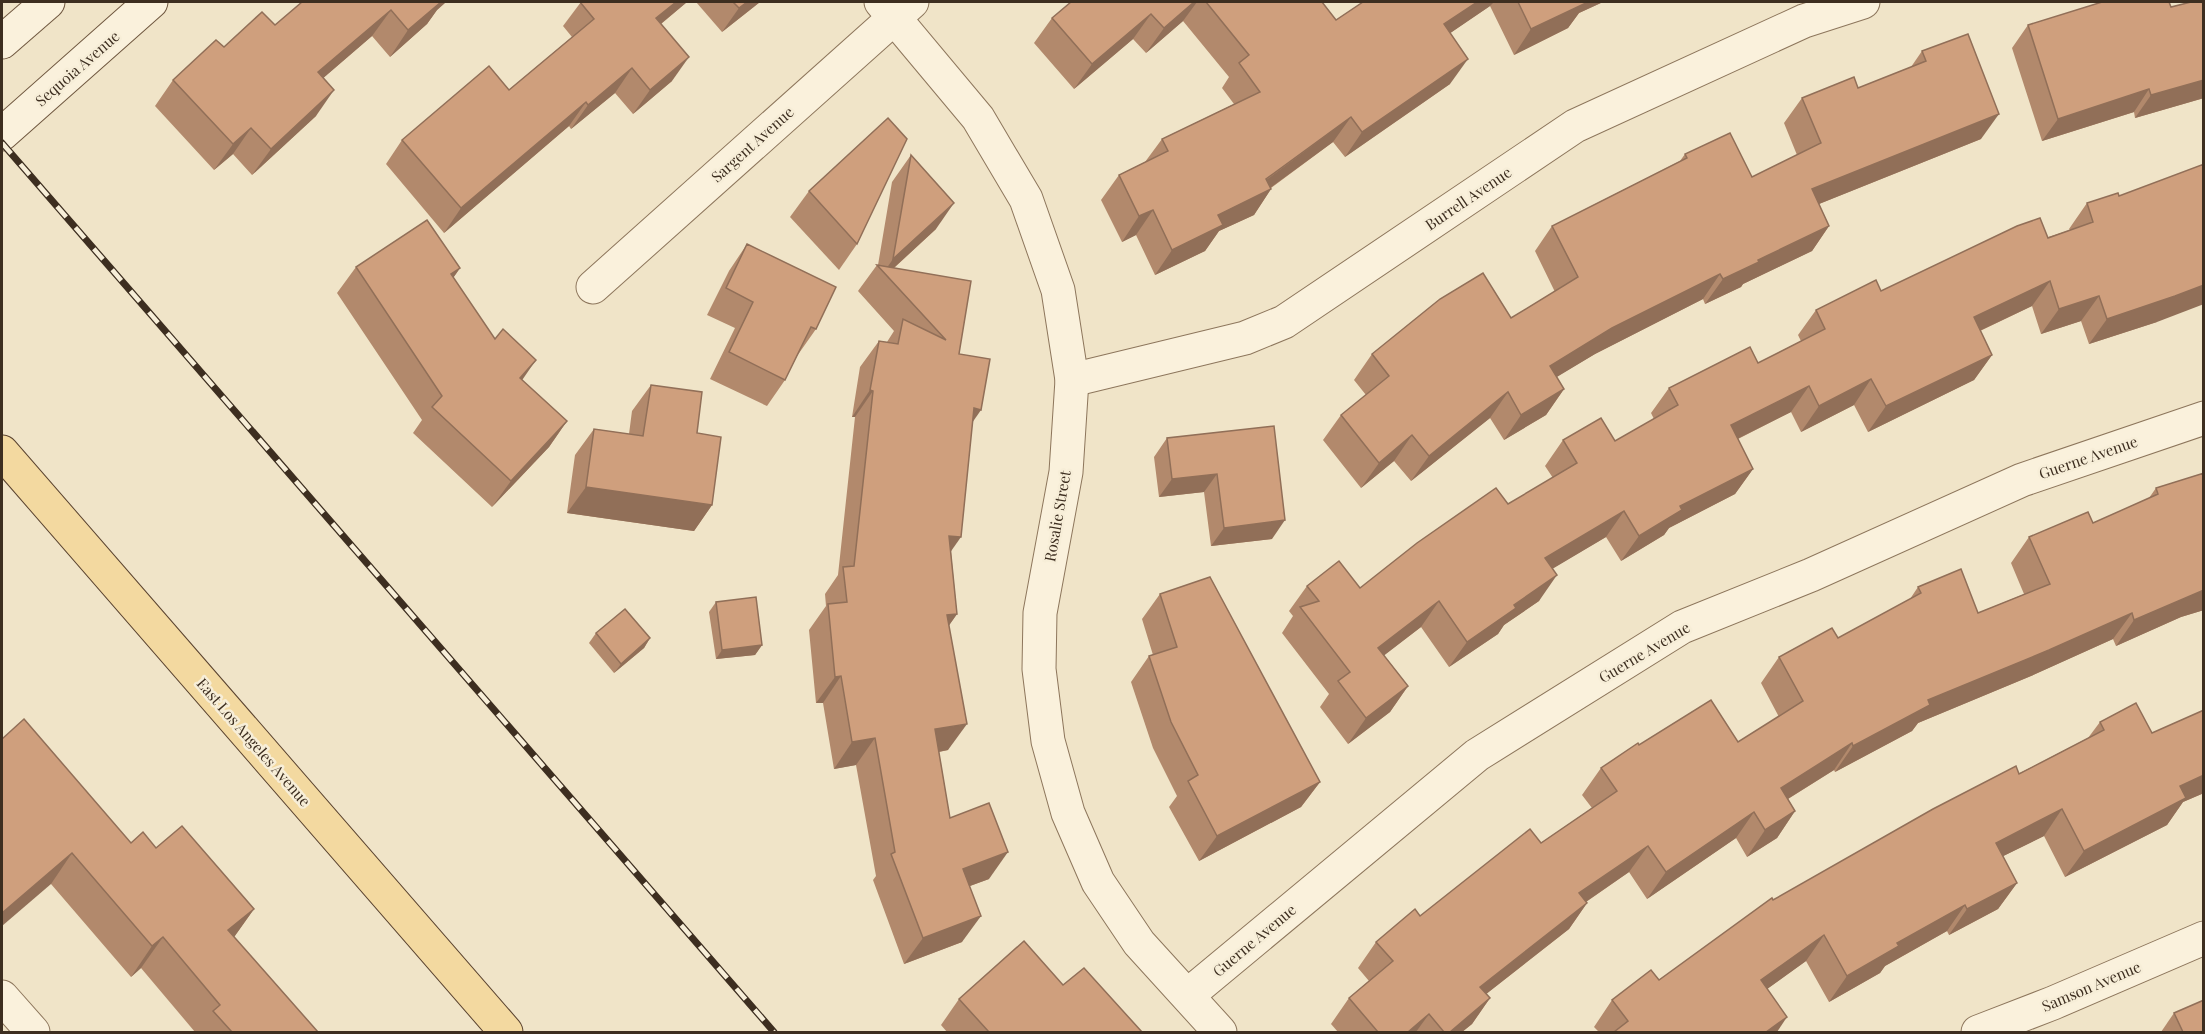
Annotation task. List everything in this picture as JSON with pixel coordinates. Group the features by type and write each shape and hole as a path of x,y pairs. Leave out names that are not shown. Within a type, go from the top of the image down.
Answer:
{"main road":[{"name":"East Los Angeles Avenue","path":"2,452 506,1032"}],"street":[{"path":"2,42 48,2"},
{"name":"Sequoia Avenue","path":"2,134 152,2"},
{"name":"Burrell Avenue","path":"1072,380 1245,338 1284,322 1575,126 1804,21 1863,2"},
{"name":"Rosalie Street","path":"895,6 978,118 1026,199 1058,290 1072,380 1066,472 1040,613 1039,669 1048,741 1068,813 1098,882 1139,943 1220,1032"},
{"name":"Sargent Avenue","path":"593,287 895,6"},
{"name":"Guerne Avenue","path":"1188,995 1477,755 1682,627 1811,575 2022,480 2204,418"},
{"name":"Samson Avenue","path":"1978,1032 2053,1003 2204,938"},
{"path":"2,997 33,1032"}],"building":[{"path":"302,2 441,2 408,30 391,10 318,72 334,90 271,149 251,128 233,144 173,80 216,40 224,47 262,12 275,25"},
{"path":"580,2 676,2 656,18 689,57 650,90 632,68 588,105 586,102 461,208 402,140 489,66 509,90 594,19"},
{"path":"733,2 747,2 739,8"},
{"path":"1071,2 1194,2 1164,28 1151,14 1092,64 1052,18"},
{"path":"1206,2 1322,2 1336,20 1363,2 1477,2 1444,24 1468,59 1362,132 1351,117 1266,179 1271,189 1218,215 1223,225 1172,250 1153,210 1139,216 1119,175 1168,151 1162,139 1260,92 1239,63 1249,55"},
{"path":"1518,2 1585,2 1586,3 1531,29"},
{"path":"2102,2 2169,2 2171,7 2202,2 2204,6 2204,80 2151,95 2149,89 2058,119 2028,25"},
{"path":"1968,34 1999,114 1812,189 1829,226 1723,279 1720,274 1612,328 1550,366 1564,389 1521,415 1508,392 1429,456 1412,435 1379,463 1341,415 1389,376 1372,354 1440,299 1483,273 1511,318 1578,277 1552,226 1687,158 1685,154 1730,133 1752,177 1821,143 1802,98 1854,77 1858,88 1926,61 1922,51"},
{"path":"888,118 907,139 857,244 809,191"},
{"path":"911,155 954,203 893,259"},
{"path":"2204,164 2204,285 2107,319 2099,296 2059,309 2050,281 1974,317 1992,355 1886,406 1871,379 1819,406 1809,386 1731,425 1753,469 1680,506 1682,510 1639,536 1624,511 1545,558 1557,575 1514,605 1516,608 1467,642 1439,601 1378,648 1408,686 1366,718 1338,681 1350,672 1300,607 1319,601 1307,586 1339,561 1360,588 1417,543 1496,488 1508,504 1577,463 1563,440 1601,418 1615,441 1678,405 1669,388 1750,347 1758,363 1825,329 1816,310 1876,280 1881,291 2017,226 2040,218 2048,238 2093,222 2087,203 2118,193 2119,196"},
{"path":"427,220 460,268 451,274 495,339 503,329 536,360 520,378 567,421 511,481 432,407 442,396 356,267"},
{"path":"747,244 836,287 816,329 811,327 785,380 729,352 753,302 726,288"},
{"path":"877,265 971,281 959,354 990,359 981,410 974,408 961,537 949,536 957,614 947,615 967,724 935,729 950,818 989,803 1008,852 963,869 981,916 923,938 891,854 895,852 875,738 852,742 841,676 835,677 828,604 847,602 843,567 854,566 873,391 870,390 879,341 898,344 903,319 946,340"},
{"path":"651,385 702,392 697,433 721,437 712,505 586,487 594,429 643,436"},
{"path":"1274,426 1285,520 1224,528 1217,474 1172,479 1167,438"},
{"path":"2204,473 2204,590 2134,620 2132,613 1928,700 1930,705 1853,746 1852,743 1781,788 1795,811 1765,830 1754,812 1666,872 1648,846 1579,893 1587,903 1480,987 1490,998 1450,1032 1444,1032 1429,1014 1408,1032 1378,1032 1349,998 1393,961 1376,942 1415,909 1420,916 1530,829 1541,843 1617,791 1601,768 1638,743 1639,745 1711,700 1738,742 1803,701 1779,657 1832,628 1838,638 1921,593 1918,587 1961,569 1978,613 2050,584 2029,537 2088,512 2093,523 2158,494 2156,488"},
{"path":"1210,577 1320,782 1217,836 1188,781 1198,775 1171,722 1149,656 1177,647 1160,594"},
{"path":"756,597 762,645 722,650 716,602"},
{"path":"625,609 650,638 621,664 596,633"},
{"path":"2136,703 2152,733 2204,710 2204,775 2180,786 2186,798 2084,851 2062,809 1996,843 2017,883 1967,909 1965,905 1897,943 1899,946 1847,976 1824,935 1761,980 1787,1017 1766,1032 1614,1032 1628,1021 1612,1000 1651,970 1659,980 1772,898 1773,900 1933,809 2016,766 2019,774 2104,730 2100,722"},
{"path":"24,719 131,843 143,832 156,848 182,826 254,909 228,930 318,1032 232,1032 213,1011 220,1005 163,937 152,946 72,853 2,913 2,739"},
{"path":"1024,941 1063,985 1084,968 1142,1032 989,1032 959,999"},
{"path":"2204,1000 2204,1032 2183,1032 2174,1013"}],"railway":[{"path":"2,143 774,1032"}]}
